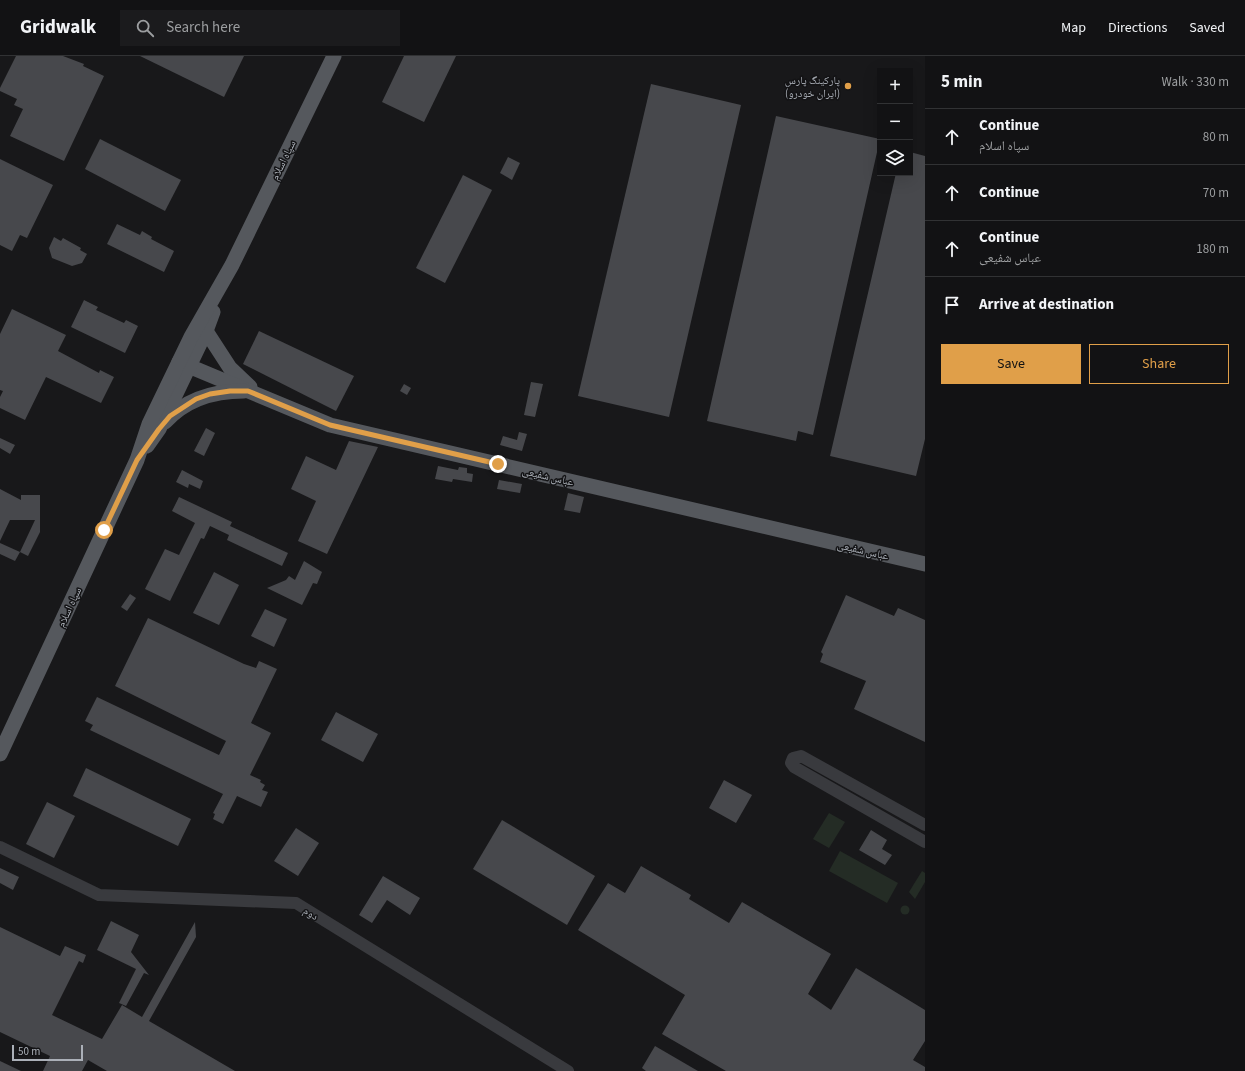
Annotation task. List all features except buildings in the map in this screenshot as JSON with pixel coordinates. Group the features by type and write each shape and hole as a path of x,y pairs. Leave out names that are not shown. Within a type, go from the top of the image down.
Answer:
{"main road":[{"name":"سپاه اسلام","path":"0,754 137,460 149,424 186,360 334,56"},
{"name":"سپاه اسلام","path":"137,460 159,429 186,360 206,331 232,265"},
{"path":"206,331 230,368 249,389"},
{"name":"عباس شفیعی","path":"186,360 330,425 925,564"},
{"path":"159,429 170,416 196,399 223,392 249,389"},
{"name":"عباس شفیعی","path":"249,389 331,420 925,556"}],"lane":[{"path":"925,825 801,756 793,758 791,763 794,767 925,842"},
{"name":"دوم","path":"0,847 99,895 296,904 568,1071"}],"shaded area":[{"path":"829,813 845,822 829,848 813,839"},
{"path":"840,851 898,883 887,903 829,871"},
{"path":"922,871 925,873 925,882 915,899 909,892"},
{"path":"905,905 910,910 905,915 900,910"}],"place":[{"name":"پارکینگ پارس (ایران خودرو)","path":"848,86"}],"route":[{"path":"104,530 137,460 159,429 170,416 196,399 210,394 230,391 248,391 330,425 498,464"}]}
